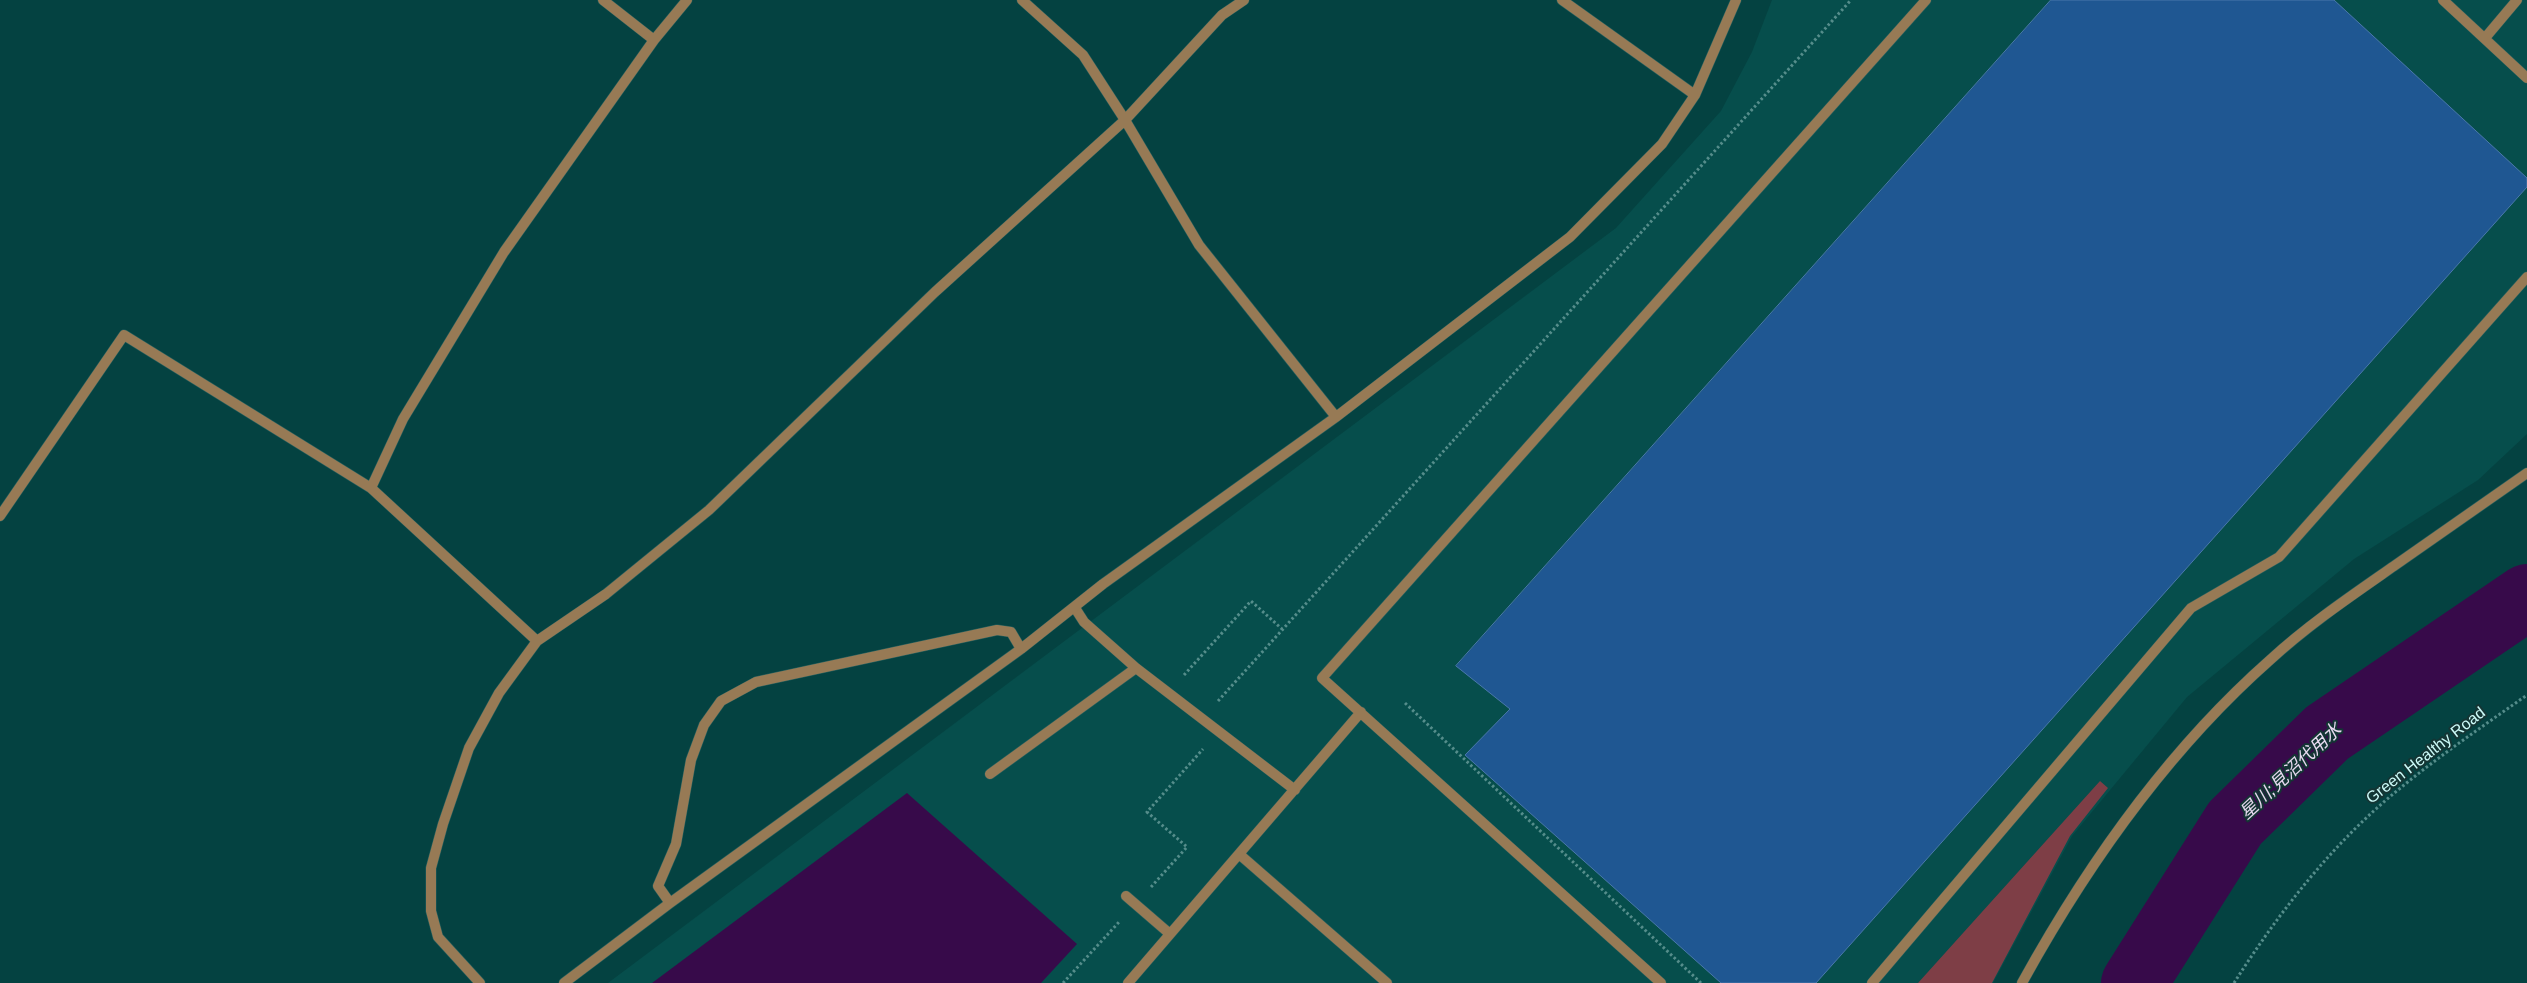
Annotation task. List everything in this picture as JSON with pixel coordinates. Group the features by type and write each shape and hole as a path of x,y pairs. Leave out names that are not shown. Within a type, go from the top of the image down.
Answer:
{"street":[{"path":"603,0 654,40"},
{"path":"371,488 403,419 504,252 654,40 687,0"},
{"path":"1022,0 1083,55 1125,120 1199,245 1336,417"},
{"path":"480,983 438,937 432,911 431,868 443,824 469,748 499,693 537,641 606,594 709,510 935,292 1125,120 1222,15 1244,0"},
{"path":"1562,0 1694,95"},
{"path":"564,983 670,903 1021,649 1103,584 1336,417 1570,237 1662,144 1694,95 1736,0"},
{"path":"1661,983 1322,678 1926,0"},
{"path":"2443,0 2527,78"},
{"path":"2485,38 2517,0"},
{"path":"1872,983 2191,608 2279,557 2527,277"},
{"path":"0,516 124,335 371,488 537,641"},
{"path":"2022,983 2082,880 2108,842 2171,761 2239,690 2308,627 2527,472"},
{"path":"1075,608 1084,622 1136,668 1295,790"},
{"path":"670,903 658,886 676,844 691,760 704,725 721,701 756,682 997,630 1011,632 1021,649"},
{"path":"990,774 1136,668"},
{"path":"1128,983 1361,712"},
{"path":"1239,854 1387,983"},
{"path":"1126,896 1170,934"}],"path":[{"path":"1062,983 1187,847 1147,812 1206,746 1191,730 1851,0"},
{"path":"1183,676 1251,601 1282,629"},
{"name":"Green Healthy Road","path":"2234,983 2272,926 2307,882 2350,835 2397,791 2445,753 2527,695"},
{"path":"1405,703 1701,983"}],"shaded area":[{"path":"1772,0 2527,0 2527,434 2478,480 2354,559 2187,697 2072,836 1993,983 608,983 1616,228 1721,111 1752,52"},
{"path":"2100,781 2108,788 2070,836 1992,983 1918,983"},
{"path":"907,793 1077,944 1041,983 652,983"}],"building":[{"path":"2051,0 2334,0 2527,178 2527,187 1816,983 1721,983 1465,755 1510,709 1456,666"}],"waterway":[{"name":"星川;見沼代用水","path":"2134,983 2235,823 2327,733 2527,597"}]}
